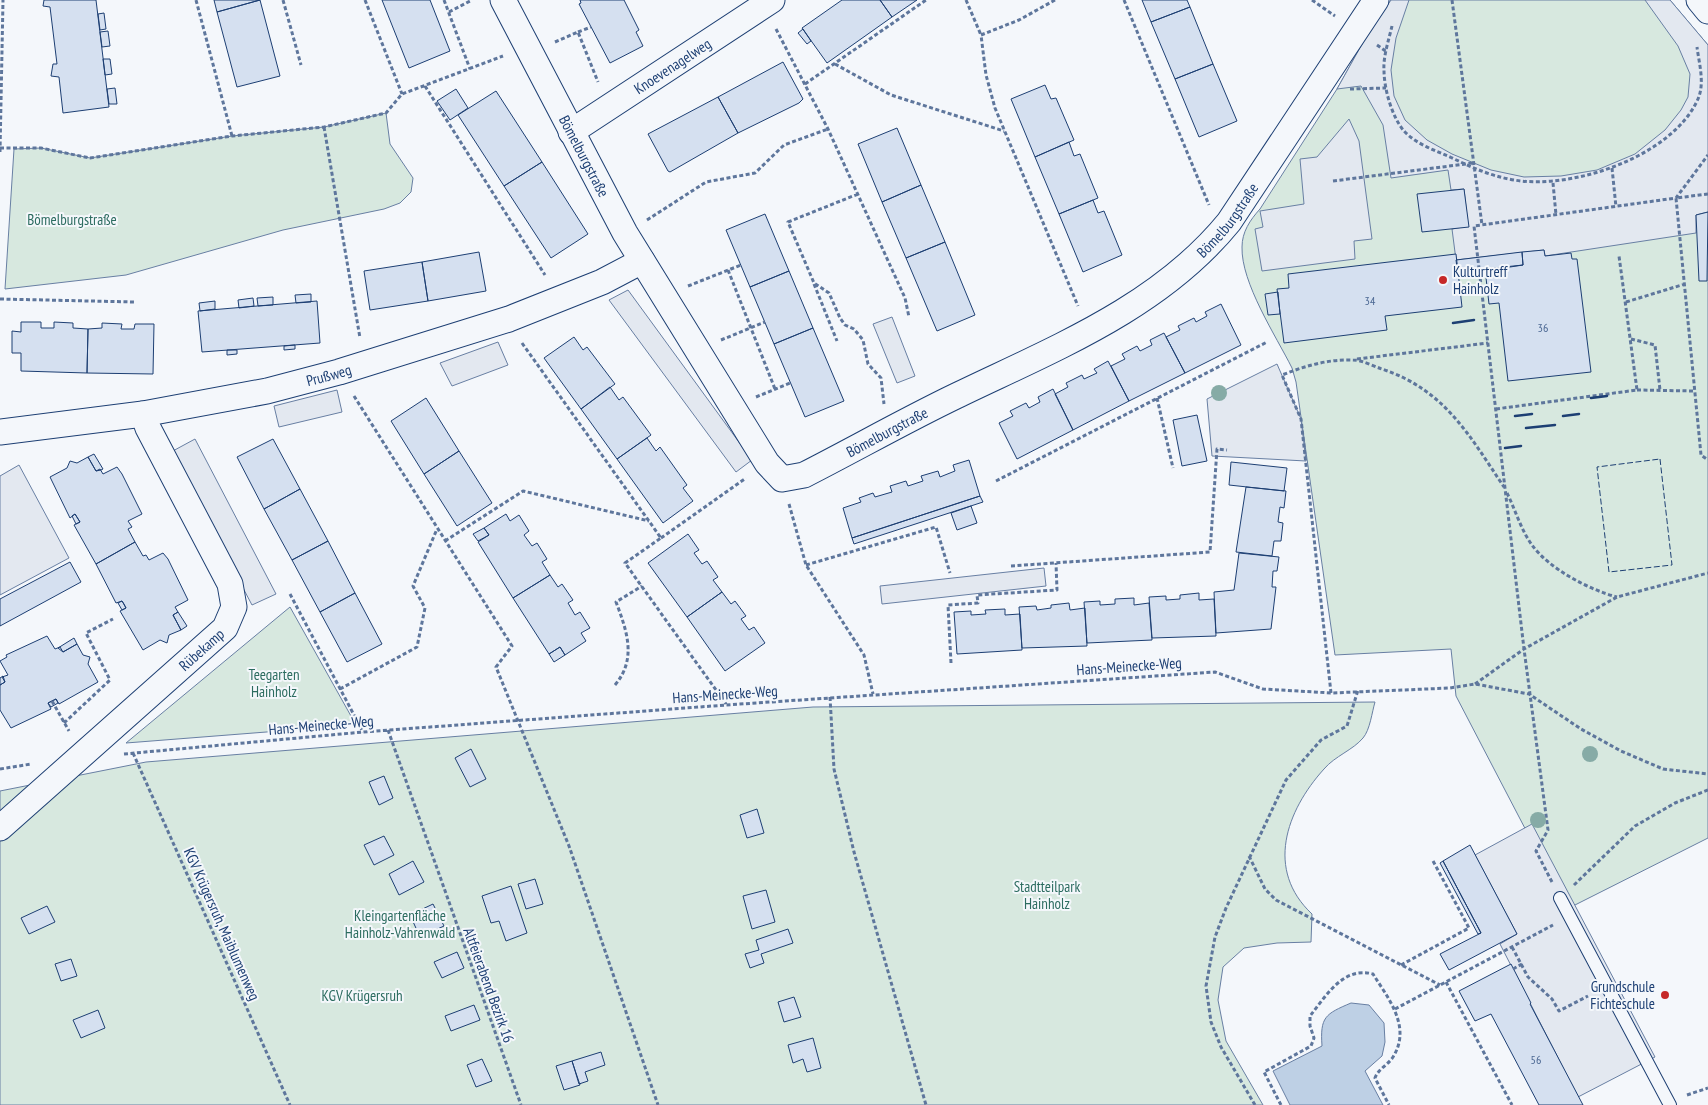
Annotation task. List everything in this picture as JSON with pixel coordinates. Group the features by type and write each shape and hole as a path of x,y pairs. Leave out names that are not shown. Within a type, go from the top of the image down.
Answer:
{"street":[{"name":"Bömelburgstraße","path":"503,0 625,233 732,406 775,471 804,475 1089,332 1150,296 1213,242 1229,222 1376,0"},
{"path":"1698,0 1708,11"},
{"name":"Knoevenagelweg","path":"571,132 768,3"},
{"name":"Prußweg","path":"0,432 143,414 267,391 365,365 509,320 602,282 642,261"},
{"name":"Rübekamp","path":"0,828 78,756 225,628 234,607 230,584 148,428 143,414"}],"lane":[{"path":"1560,898 1670,1105"}],"path":[{"path":"3,0 0,150 41,148 90,158 232,136 324,127 386,113 402,94 470,68 591,27"},
{"path":"196,0 232,136"},
{"path":"283,0 302,65"},
{"path":"365,0 402,94"},
{"path":"444,0 470,68"},
{"path":"449,12 472,0"},
{"path":"805,84 926,0"},
{"path":"966,0 981,35 986,75 995,108 1089,332"},
{"path":"981,35 1019,20 1055,0"},
{"path":"1124,0 1210,208 1229,222"},
{"path":"1452,0 1482,225"},
{"path":"768,3 905,298 909,317"},
{"path":"1396,18 1383,69 1395,115 1404,131 1423,145 1474,170 1514,180 1552,183 1612,168 1656,145 1682,122 1698,98 1702,76 1697,47"},
{"path":"578,32 608,109"},
{"path":"835,64 891,95 1005,131"},
{"path":"425,86 558,300"},
{"path":"324,127 365,365"},
{"path":"625,233 706,182 755,173 784,145 828,129"},
{"path":"1708,156 1676,198 1701,455 1708,460"},
{"path":"1333,181 1473,163"},
{"path":"1612,168 1616,207"},
{"path":"1552,183 1556,215"},
{"path":"837,341 788,222 858,194"},
{"path":"1708,194 1474,226 1529,694 1548,830 1536,851 1560,898 1635,826 1675,802 1708,790"},
{"path":"1619,256 1637,390"},
{"path":"663,296 741,265"},
{"path":"728,270 775,389"},
{"path":"814,283 829,293 845,325 854,329 863,340 868,364 881,378 885,408 895,428"},
{"path":"1626,302 1684,284"},
{"path":"0,299 135,302"},
{"path":"509,320 514,332 661,538"},
{"path":"697,350 765,322"},
{"path":"1631,339 1654,345 1660,390"},
{"path":"996,481 1267,342"},
{"path":"1331,693 1301,419 1282,375 1309,364 1488,343"},
{"path":"1354,360 1402,376 1432,394 1459,422 1506,490 1532,546 1561,572 1599,592 1617,597"},
{"path":"732,406 790,383"},
{"path":"1496,409 1637,390 1695,391"},
{"path":"352,392 512,646 496,667 569,846 658,1105"},
{"path":"1157,398 1173,468"},
{"path":"1011,566 1210,552 1217,449 1228,450"},
{"path":"726,705 625,563 661,538 775,471 806,565 864,655 873,694"},
{"path":"445,541 523,491 650,522"},
{"path":"806,565 936,526 950,572"},
{"path":"340,689 417,647 425,608 413,586 437,529"},
{"path":"951,662 948,605 978,603 977,595 1057,590 1056,562"},
{"path":"1474,684 1524,649 1617,597 1708,573"},
{"path":"615,685 625,674 628,658 627,634 616,602 642,586"},
{"path":"290,594 363,732"},
{"path":"64,723 110,680 86,633 113,619"},
{"name":"Hans-Meinecke-Weg","path":"116,756 388,730 830,697 1215,672 1263,688 1331,693 1358,690 1450,688 1474,684"},
{"path":"1474,684 1529,694 1581,729 1621,751 1663,770 1708,774"},
{"path":"1255,1105 1221,1047 1211,1022 1206,986 1215,936 1249,856 1286,780 1321,740 1347,726 1358,690"},
{"path":"830,697 834,769 854,852 926,1105"},
{"path":"0,769 78,756 52,701"},
{"name":"Altfeierabend Bezirk 16","path":"388,730 521,1105"},
{"name":"KGV Krügersruh, Maiblumenweg","path":"133,753 290,1105"},
{"path":"1249,856 1265,889 1276,900 1440,985"},
{"path":"1400,965 1469,928 1432,860"},
{"path":"1395,1009 1570,916"},
{"path":"1512,946 1528,977 1552,999 1558,1011 1607,986"},
{"path":"1513,969 1522,964"},
{"path":"1282,1105 1264,1072 1311,1046 1314,1038 1310,1016 1334,985 1352,973 1373,974 1399,1016 1398,1046 1393,1057 1375,1078 1389,1105"},
{"path":"1446,982 1512,1105"}],"green space":[{"path":"1391,0 1670,0 1708,45 1708,838 1567,909 1456,696 1451,649 1335,655 1296,382 1292,368 1253,293 1243,261 1242,242 1247,227 1337,89 1366,37"},
{"name":"Bömelburgstraße","path":"386,113 390,144 413,178 411,192 400,203 384,209 283,230 126,275 5,289 14,149 41,148 90,158 232,136 324,127"},
{"name":"Teegarten Hainholz","path":"290,607 356,725 126,743"},
{"path":"1375,702 1369,726 1363,738 1324,769 1299,803 1291,822 1286,841 1285,860 1289,879 1297,897 1312,914 1311,942 1277,943 1244,948 1223,967 1218,1000 1226,1041 1263,1105 0,1105 0,791 146,762 813,707"}],"shaded area":[{"path":"1391,0 1409,0 1396,38 1391,70 1394,96 1405,120 1427,140 1452,154 1491,170 1524,177 1561,176 1597,170 1635,154 1665,130 1681,110 1688,97 1690,74 1678,46 1645,0 1670,0 1708,45 1708,212 1696,215 1696,233 1545,256 1544,250 1456,260 1452,229 1468,226 1464,189 1451,190 1448,170 1391,178 1383,125 1361,86 1337,89 1366,37"},
{"path":"1349,119 1359,141 1372,239 1354,241 1355,259 1262,271 1255,229 1263,227 1260,211 1304,204 1300,159 1317,157"},
{"path":"628,290 752,460 736,472 609,300"},
{"path":"892,317 915,376 897,383 873,324"},
{"path":"498,342 508,365 452,386 440,363"},
{"path":"1277,364 1301,419 1306,461 1212,456 1207,399"},
{"path":"337,390 342,412 279,427 274,406"},
{"path":"195,439 276,594 252,605 171,452"},
{"path":"19,465 69,558 0,595 0,476"},
{"path":"1044,568 1046,586 882,604 880,586"},
{"path":"1532,824 1655,1057 1578,1097 1500,944 1517,934 1475,855"}],"water":[{"path":"1351,1003 1369,1005 1384,1023 1385,1042 1382,1056 1365,1071 1383,1105 1290,1105 1273,1071 1322,1046 1322,1029 1326,1018 1335,1010"}],"building":[{"path":"44,0 96,0 109,107 63,113 59,77 51,76 53,64 57,64 50,7 43,6"},
{"path":"214,0 260,0 217,12"},
{"path":"260,0 280,76 237,87 217,12"},
{"path":"382,0 430,0 450,51 409,68"},
{"path":"580,0 624,0 639,30 636,32 643,46 610,63 579,4 581,3"},
{"path":"842,0 880,0 892,17 827,63 802,28"},
{"path":"880,0 917,0 892,17"},
{"path":"1142,0 1187,0 1190,7 1151,22"},
{"path":"1190,7 1213,64 1175,79 1151,22"},
{"path":"104,13 106,29 100,30 98,14"},
{"path":"803,29 811,41 807,44 798,33"},
{"path":"108,31 110,46 102,47 100,32"},
{"path":"103,59 110,59 112,74 105,75"},
{"path":"783,62 803,99 799,103 738,133 718,97"},
{"path":"1213,64 1237,121 1199,137 1175,79"},
{"path":"1045,85 1051,99 1056,98 1074,140 1035,157 1011,99"},
{"path":"115,88 117,104 109,104 107,89"},
{"path":"456,89 468,108 450,120 437,101"},
{"path":"496,91 542,162 504,186 458,115"},
{"path":"718,97 738,133 670,172 668,171 648,134"},
{"path":"897,128 921,185 882,202 858,144"},
{"path":"1069,142 1074,156 1080,154 1098,198 1059,214 1035,157"},
{"path":"542,162 588,234 551,258 504,186"},
{"path":"921,185 945,242 906,258 882,202"},
{"path":"1464,189 1469,227 1422,232 1417,194"},
{"path":"1093,200 1098,213 1104,211 1122,255 1083,272 1059,214"},
{"path":"1708,212 1707,281 1699,281 1696,215"},
{"path":"765,214 789,271 750,287 726,230"},
{"path":"945,242 975,315 937,331 906,258"},
{"path":"1544,250 1545,256 1571,253 1572,259 1577,259 1591,372 1508,381 1499,303 1489,304 1485,269 1523,265 1522,252"},
{"path":"479,252 486,291 428,301 422,262"},
{"path":"1522,252 1523,265 1458,275 1456,260"},
{"path":"1456,254 1462,307 1385,316 1387,330 1284,343 1277,289 1289,288 1288,274"},
{"path":"422,262 428,301 370,310 364,271"},
{"path":"789,271 813,328 774,344 750,287"},
{"path":"1278,292 1280,314 1268,315 1265,294"},
{"path":"311,294 311,302 296,303 295,295"},
{"path":"273,297 273,305 258,306 257,298"},
{"path":"253,298 254,306 239,308 238,300"},
{"path":"215,301 215,309 200,311 199,303"},
{"path":"317,301 320,343 202,352 198,311"},
{"path":"1221,304 1241,345 1185,373 1166,337 1180,330 1178,326 1194,318 1196,322 1207,316 1205,312"},
{"path":"21,322 41,322 41,328 54,328 54,322 73,323 73,328 88,329 87,373 21,371 21,353 12,353 12,331 21,332"},
{"path":"102,323 122,324 121,329 134,329 135,324 154,324 153,374 87,373 88,329 102,328"},
{"path":"813,328 844,401 805,417 774,344"},
{"path":"1164,333 1185,373 1129,401 1111,366 1125,359 1122,354 1137,346 1140,351 1152,345 1150,340"},
{"path":"574,337 583,350 587,347 615,384 581,409 544,358"},
{"path":"295,345 295,349 284,350 284,346"},
{"path":"227,350 237,350 237,354 227,355"},
{"path":"1108,361 1129,401 1073,430 1055,394 1068,387 1066,383 1082,375 1084,379 1097,373 1094,369"},
{"path":"610,387 619,400 623,397 651,435 617,459 581,409"},
{"path":"1053,389 1073,430 1017,459 999,423 1013,416 1010,411 1026,403 1029,408 1040,402 1038,397"},
{"path":"426,398 459,451 424,474 391,421"},
{"path":"1197,415 1207,461 1182,466 1173,420"},
{"path":"647,438 656,451 660,447 687,485 683,488 693,501 663,523 617,459"},
{"path":"273,439 300,489 264,509 237,457"},
{"path":"459,451 492,503 457,526 424,474"},
{"path":"94,454 103,469 96,471 88,457"},
{"path":"88,457 96,471 100,469 103,474 117,467 142,514 128,521 132,527 128,529 135,542 96,564 74,525 80,522 75,514 70,518 50,477 67,468 70,461 77,463"},
{"path":"969,460 980,496 852,538 843,508 861,502 859,498 873,493 875,497 892,492 890,486 906,481 908,486 923,481 921,476 938,471 940,477 955,471 953,465"},
{"path":"1231,462 1287,468 1284,491 1229,485"},
{"path":"1246,487 1286,491 1284,508 1280,507 1278,522 1283,523 1281,541 1274,541 1272,556 1236,552"},
{"path":"300,489 328,541 292,560 264,509"},
{"path":"980,496 983,502 854,544 852,538"},
{"path":"971,506 977,523 957,530 951,513"},
{"path":"75,514 80,522 76,524 72,516"},
{"path":"506,514 510,521 519,515 529,531 524,535 532,546 537,543 547,559 542,562 550,575 513,598 478,542 489,535 484,528"},
{"path":"484,528 489,535 478,541 473,534"},
{"path":"688,534 699,550 694,553 702,564 707,561 718,577 713,580 722,592 687,617 648,563"},
{"path":"328,541 355,593 320,612 292,560"},
{"path":"135,542 143,556 146,555 149,560 163,553 168,559 188,600 175,607 178,612 173,615 181,630 169,635 167,643 160,640 143,650 120,611 126,608 124,604 122,601 116,603 96,564"},
{"path":"1239,553 1279,557 1277,571 1273,571 1272,587 1276,587 1271,629 1216,633 1214,592 1234,590"},
{"path":"70,562 81,582 0,626 0,599"},
{"path":"550,575 558,587 562,584 573,600 568,603 575,615 580,612 590,628 581,633 586,641 565,655 560,647 549,654 513,598"},
{"path":"722,592 731,604 735,601 746,616 741,619 749,630 754,627 765,643 725,671 687,617"},
{"path":"355,593 382,644 347,662 320,612"},
{"path":"1199,593 1199,600 1214,599 1216,636 1152,638 1149,597 1166,596 1166,600 1180,599 1180,595"},
{"path":"1134,598 1134,605 1149,603 1152,640 1087,643 1084,602 1100,601 1100,605 1115,604 1115,599"},
{"path":"122,601 126,608 122,610 118,603"},
{"path":"1069,603 1070,610 1085,608 1087,646 1022,648 1019,607 1036,606 1037,610 1051,608 1051,605"},
{"path":"1005,609 1005,615 1020,614 1022,650 957,654 954,612 971,611 971,615 986,614 985,610"},
{"path":"178,612 187,626 181,630 173,615"},
{"path":"47,636 55,649 60,647 63,652 77,644 83,655 90,657 88,664 98,682 59,704 56,699 48,703 51,709 11,728 0,710 0,685 5,682 2,677 8,675 0,661 7,657 6,655"},
{"path":"74,638 77,644 63,652 58,648"},
{"path":"560,647 565,655 554,662 549,654"},
{"path":"3,676 5,682 0,685 0,678"},
{"path":"56,699 58,703 51,707 48,703"},
{"path":"471,749 486,779 470,787 455,758"},
{"path":"384,776 393,798 379,805 369,782"},
{"path":"757,809 764,833 747,838 740,815"},
{"path":"384,836 394,855 374,865 364,845"},
{"path":"1470,845 1517,934 1449,970 1440,954 1481,933 1443,861"},
{"path":"413,861 424,882 399,895 389,874"},
{"path":"1443,861 1481,933 1478,934 1440,863"},
{"path":"535,879 543,904 526,909 518,884"},
{"path":"511,886 527,933 506,941 499,921 491,923 482,896"},
{"path":"766,890 775,922 752,929 743,896"},
{"path":"433,904 444,926 420,937 410,915"},
{"path":"47,906 55,922 29,934 21,918"},
{"path":"788,929 793,943 761,954 764,963 750,968 745,954 759,950 756,940"},
{"path":"457,952 464,968 442,978 434,962"},
{"path":"71,959 77,976 61,981 55,964"},
{"path":"1511,964 1583,1105 1539,1105 1491,1014 1475,1021 1459,991"},
{"path":"794,997 801,1017 784,1022 778,1002"},
{"path":"474,1005 480,1020 451,1031 445,1016"},
{"path":"98,1010 105,1028 81,1038 73,1020"},
{"path":"813,1038 821,1068 807,1072 803,1059 793,1063 788,1045"},
{"path":"601,1052 605,1065 585,1072 588,1081 579,1084 572,1061"},
{"path":"482,1059 492,1081 476,1087 467,1065"},
{"path":"572,1061 580,1085 564,1090 556,1066"}],"fence":[{"path":"1660,459 1672,565 1609,572 1597,467 1660,459"}],"wall":[{"path":"1453,323 1474,320"},
{"path":"1591,398 1607,396"},
{"path":"1515,416 1532,414"},
{"path":"1563,416 1579,414"},
{"path":"1526,428 1555,425"},
{"path":"1505,448 1521,446"}],"place":[{"name":"Kulturtreff Hainholz","path":"1443,280"},
{"name":"Grundschule Fichteschule","path":"1665,995"}],"park label":[{"name":"Stadtteilpark Hainholz","path":"1047,894"},
{"name":"Kleingartenfläche Hainholz-Vahrenwald","path":"400,924"},
{"name":"KGV Krügersruh","path":"362,995"}]}
